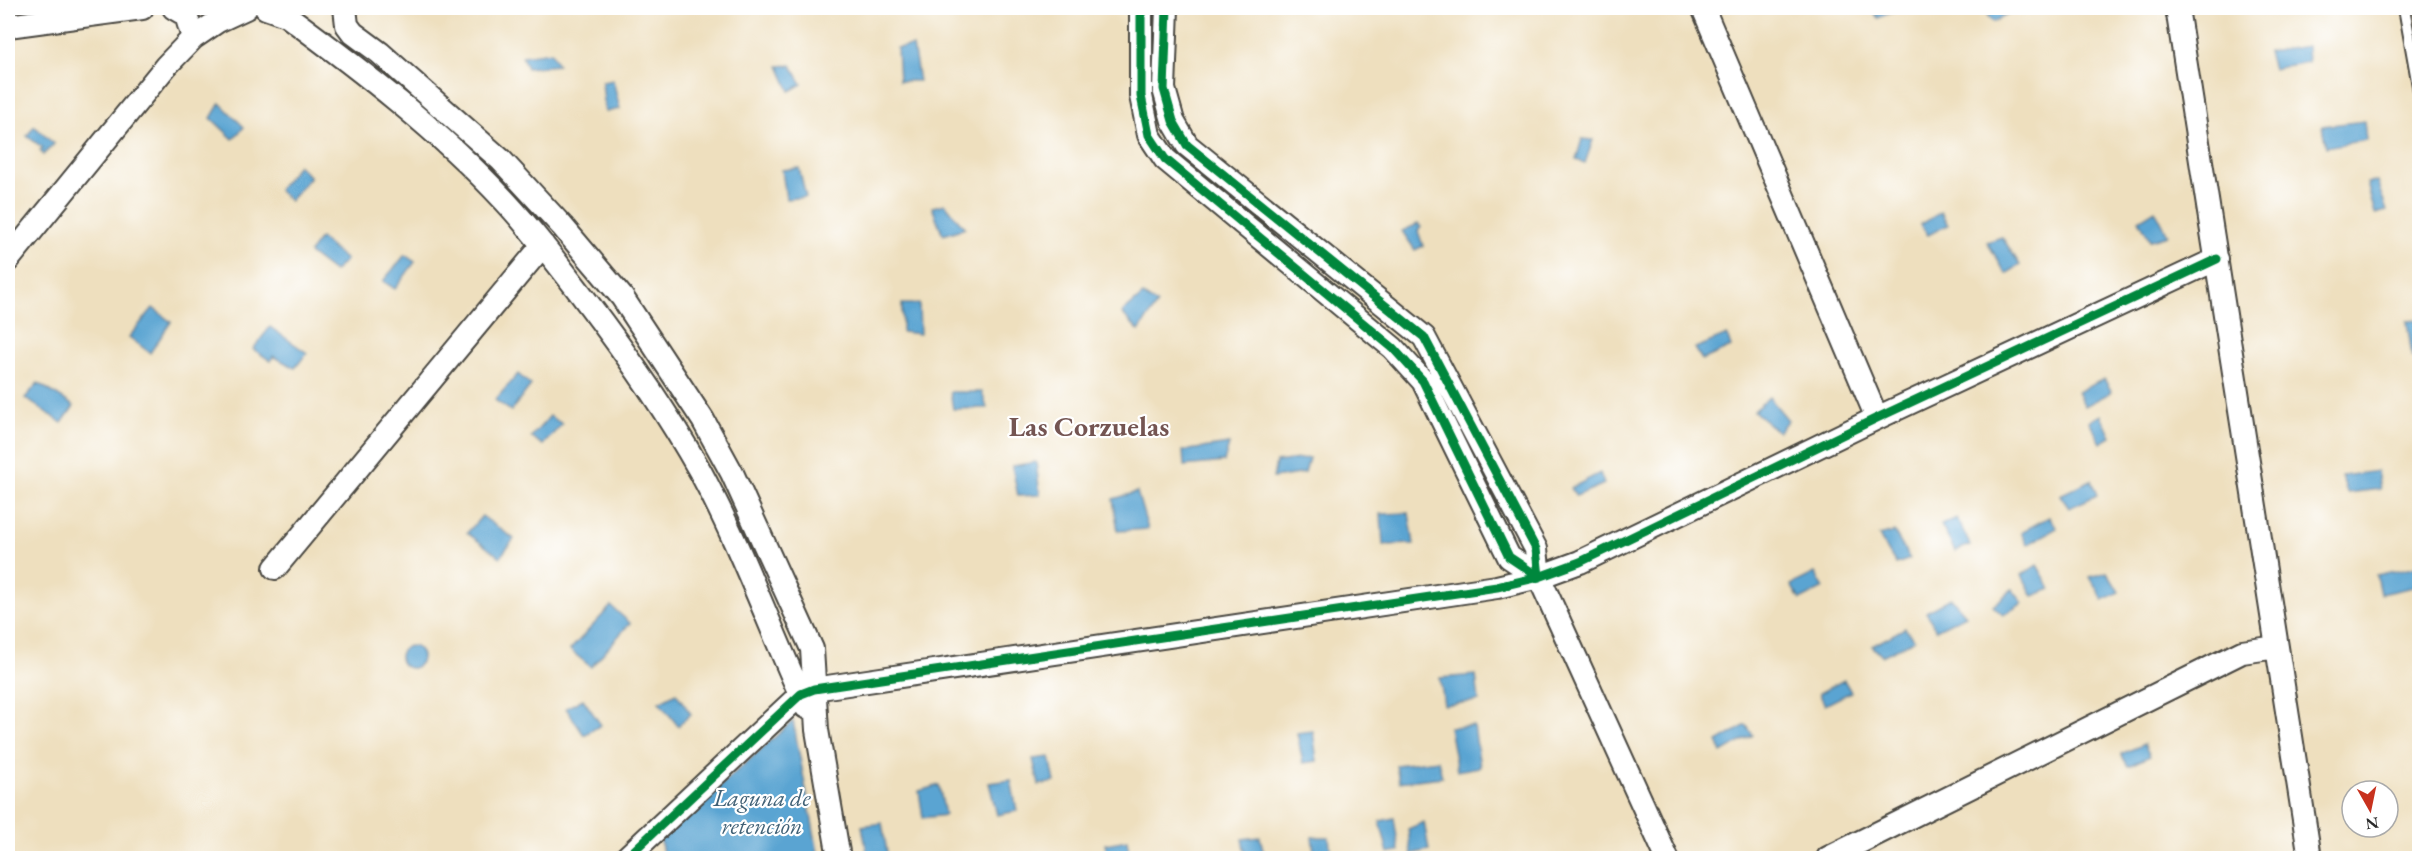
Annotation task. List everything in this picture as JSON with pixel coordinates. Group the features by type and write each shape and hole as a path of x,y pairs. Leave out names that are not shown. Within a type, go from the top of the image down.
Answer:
{"street":[{"path":"8,26 142,8"},
{"path":"174,8 186,15 193,38"},
{"path":"8,260 166,66 193,38 218,21 246,8"},
{"path":"266,8 286,15 410,113 451,148 503,199 543,245 627,356 663,408 699,471 807,692 817,730 839,858"},
{"path":"345,8 347,26 353,33 501,160 562,226 622,297 663,356 703,420 732,473 812,649 807,692"},
{"path":"1141,8 1141,96 1149,135 1165,159 1393,348 1423,381 1509,557 1539,577"},
{"path":"1167,8 1164,89 1173,121 1187,145 1424,337 1536,549 1539,577 1667,858"},
{"path":"1703,8 1877,418"},
{"path":"2177,8 2310,858"},
{"path":"275,568 543,245"},
{"path":"626,858 807,692 1497,587 1539,577 1580,562 1877,418 2217,259"},
{"path":"1828,858 2242,652 2277,647"}],"lane":[{"path":"2404,8 2420,97"}],"water":[{"path":"1871,8 1900,8 1878,18"},
{"path":"1981,8 2021,8 1993,22"},
{"path":"913,46 919,81 899,81 897,48"},
{"path":"2307,46 2308,62 2273,69 2268,52"},
{"path":"551,52 558,65 527,68 522,56"},
{"path":"791,65 802,84 790,91 779,66"},
{"path":"613,80 620,109 605,112 602,82"},
{"path":"220,103 244,127 233,139 211,118"},
{"path":"2364,121 2366,140 2326,147 2322,126"},
{"path":"34,126 54,144 43,155 40,150 43,148 27,136"},
{"path":"1582,139 1593,140 1585,163 1576,160"},
{"path":"298,165 310,177 290,201 278,190"},
{"path":"799,168 806,197 786,199 782,170"},
{"path":"2377,182 2387,211 2375,214 2367,183"},
{"path":"945,204 965,228 943,235 932,207"},
{"path":"2155,210 2168,235 2150,240 2139,220"},
{"path":"1941,212 1948,225 1928,235 1920,225"},
{"path":"1418,224 1421,227 1418,231 1423,246 1415,250 1402,231"},
{"path":"2002,237 2020,265 2006,274 1987,242"},
{"path":"320,238 346,260 334,272 309,253"},
{"path":"405,255 415,262 395,289 383,281"},
{"path":"1143,295 1157,304 1139,331 1122,313"},
{"path":"902,304 919,304 920,334 902,332"},
{"path":"153,308 171,322 150,353 129,337"},
{"path":"2419,320 2419,356 2412,357 2407,321"},
{"path":"270,327 307,353 295,368 273,356 271,361 253,349"},
{"path":"1727,335 1731,347 1702,360 1695,348"},
{"path":"518,374 531,385 511,411 495,400"},
{"path":"2104,379 2112,392 2085,406 2077,392"},
{"path":"38,383 74,406 62,423 25,398"},
{"path":"950,392 982,392 987,408 953,409"},
{"path":"1769,397 1788,420 1778,432 1754,411"},
{"path":"2101,415 2111,437 2101,443 2089,421"},
{"path":"550,416 562,424 543,445 531,437"},
{"path":"1229,444 1224,462 1184,466 1183,451"},
{"path":"1309,458 1305,473 1273,478 1276,462"},
{"path":"1036,462 1040,495 1018,496 1012,466"},
{"path":"2377,471 2380,489 2347,493 2342,476"},
{"path":"1600,473 1604,484 1576,496 1571,488"},
{"path":"2091,480 2097,495 2069,508 2060,495"},
{"path":"1137,492 1148,529 1118,531 1113,499"},
{"path":"1409,513 1414,544 1383,545 1381,514"},
{"path":"482,516 514,539 500,557 467,533"},
{"path":"2049,517 2057,528 2027,545 2021,532"},
{"path":"1957,518 1970,545 1955,551 1941,525"},
{"path":"1894,532 1910,559 1896,564 1879,536"},
{"path":"2037,565 2051,589 2033,596 2022,575"},
{"path":"2418,566 2419,586 2380,594 2376,575"},
{"path":"2107,572 2119,592 2103,600 2090,577"},
{"path":"1815,573 1824,588 1800,600 1791,585"},
{"path":"2012,589 2023,603 2003,615 1993,606"},
{"path":"1951,598 1966,615 1936,630 1926,612"},
{"path":"611,606 630,623 591,667 570,650"},
{"path":"1905,628 1914,640 1882,656 1872,646"},
{"path":"411,646 419,649 422,657 419,665 411,668 403,665 400,657 403,649"},
{"path":"1476,675 1479,701 1444,705 1440,678"},
{"path":"1844,680 1851,692 1825,705 1819,693"},
{"path":"676,693 691,714 678,726 659,702"},
{"path":"583,699 601,725 584,735 566,708"},
{"name":"Laguna de retención","path":"793,721 819,858 664,858 660,839"},
{"path":"1746,725 1753,735 1722,753 1717,742"},
{"path":"1474,726 1480,767 1457,771 1449,727"},
{"path":"1313,731 1317,761 1303,763 1297,733"},
{"path":"2144,744 2150,756 2128,766 2121,754"},
{"path":"1050,757 1055,782 1039,785 1033,759"},
{"path":"1438,760 1442,777 1399,782 1396,765"},
{"path":"1011,780 1017,811 997,815 989,783"},
{"path":"939,785 945,815 923,818 919,791"},
{"path":"1394,818 1399,851 1388,853 1380,821"},
{"path":"1424,822 1429,850 1411,854 1408,829"},
{"path":"882,823 888,858 868,858 862,826"},
{"path":"1260,837 1265,858 1246,858 1242,839"},
{"path":"1312,837 1329,837 1331,858 1315,858"},
{"path":"1127,840 1130,858 1108,858 1105,844"}],"cycle path":[{"path":"1141,8 1141,96 1149,135 1165,159 1393,348 1423,381 1509,557 1539,577 1536,549 1424,337 1187,145 1173,121 1164,89 1167,8"},
{"path":"626,858 801,694 814,689 1497,587 1539,577 1580,562 1877,418 2217,259"}],"district":[{"name":"Las Corzuelas","path":"1089,426"}]}
